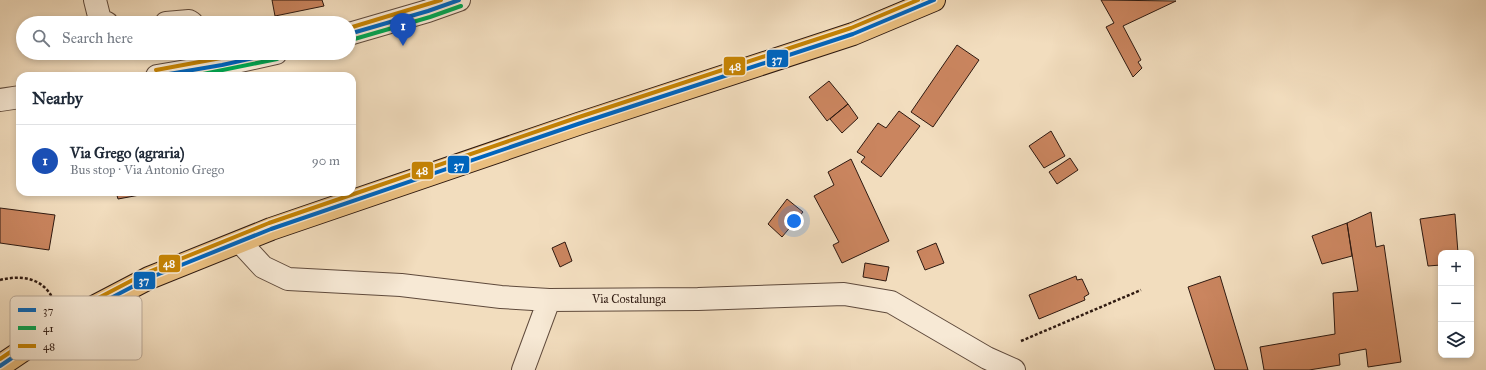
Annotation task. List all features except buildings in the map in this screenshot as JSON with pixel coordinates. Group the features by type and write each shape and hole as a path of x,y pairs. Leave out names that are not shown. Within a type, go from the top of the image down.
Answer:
{"main road":[{"path":"115,296 149,278 271,229 570,127 853,34 934,0"},
{"path":"0,366 10,359"}],"street":[{"path":"95,0 99,16"},
{"path":"356,32 428,11 459,0"},
{"path":"172,72 216,60"},
{"path":"0,100 16,98"},
{"name":"Via Costalunga","path":"240,242 263,267 288,279 401,285 500,297 549,300 698,299 844,294 891,302 987,358 1014,370"},
{"path":"523,370 549,300"}],"path":[{"path":"0,280 8,278 32,278 48,291 51,296"},
{"path":"987,358 998,351 1142,290"}],"transit line":[{"name":"48","path":"356,26 441,0"},
{"name":"37","path":"356,32 428,11 459,0"},
{"name":"48","path":"356,193 576,118 851,28 918,0"},
{"name":"37","path":"115,296 149,278 271,229 578,124 853,34 934,0"},
{"name":"41","path":"356,39 430,17 461,6"},
{"name":"48","path":"156,70 210,60"},
{"name":"37","path":"181,72 244,60"},
{"name":"41","path":"213,72 272,60"},
{"name":"48","path":"102,296 146,273 269,223 348,196"},
{"name":"48","path":"0,359 10,352"},
{"name":"37","path":"0,366 10,359"}],"place":[{"name":"Via Grego (agraria)","path":"403,46"}]}
